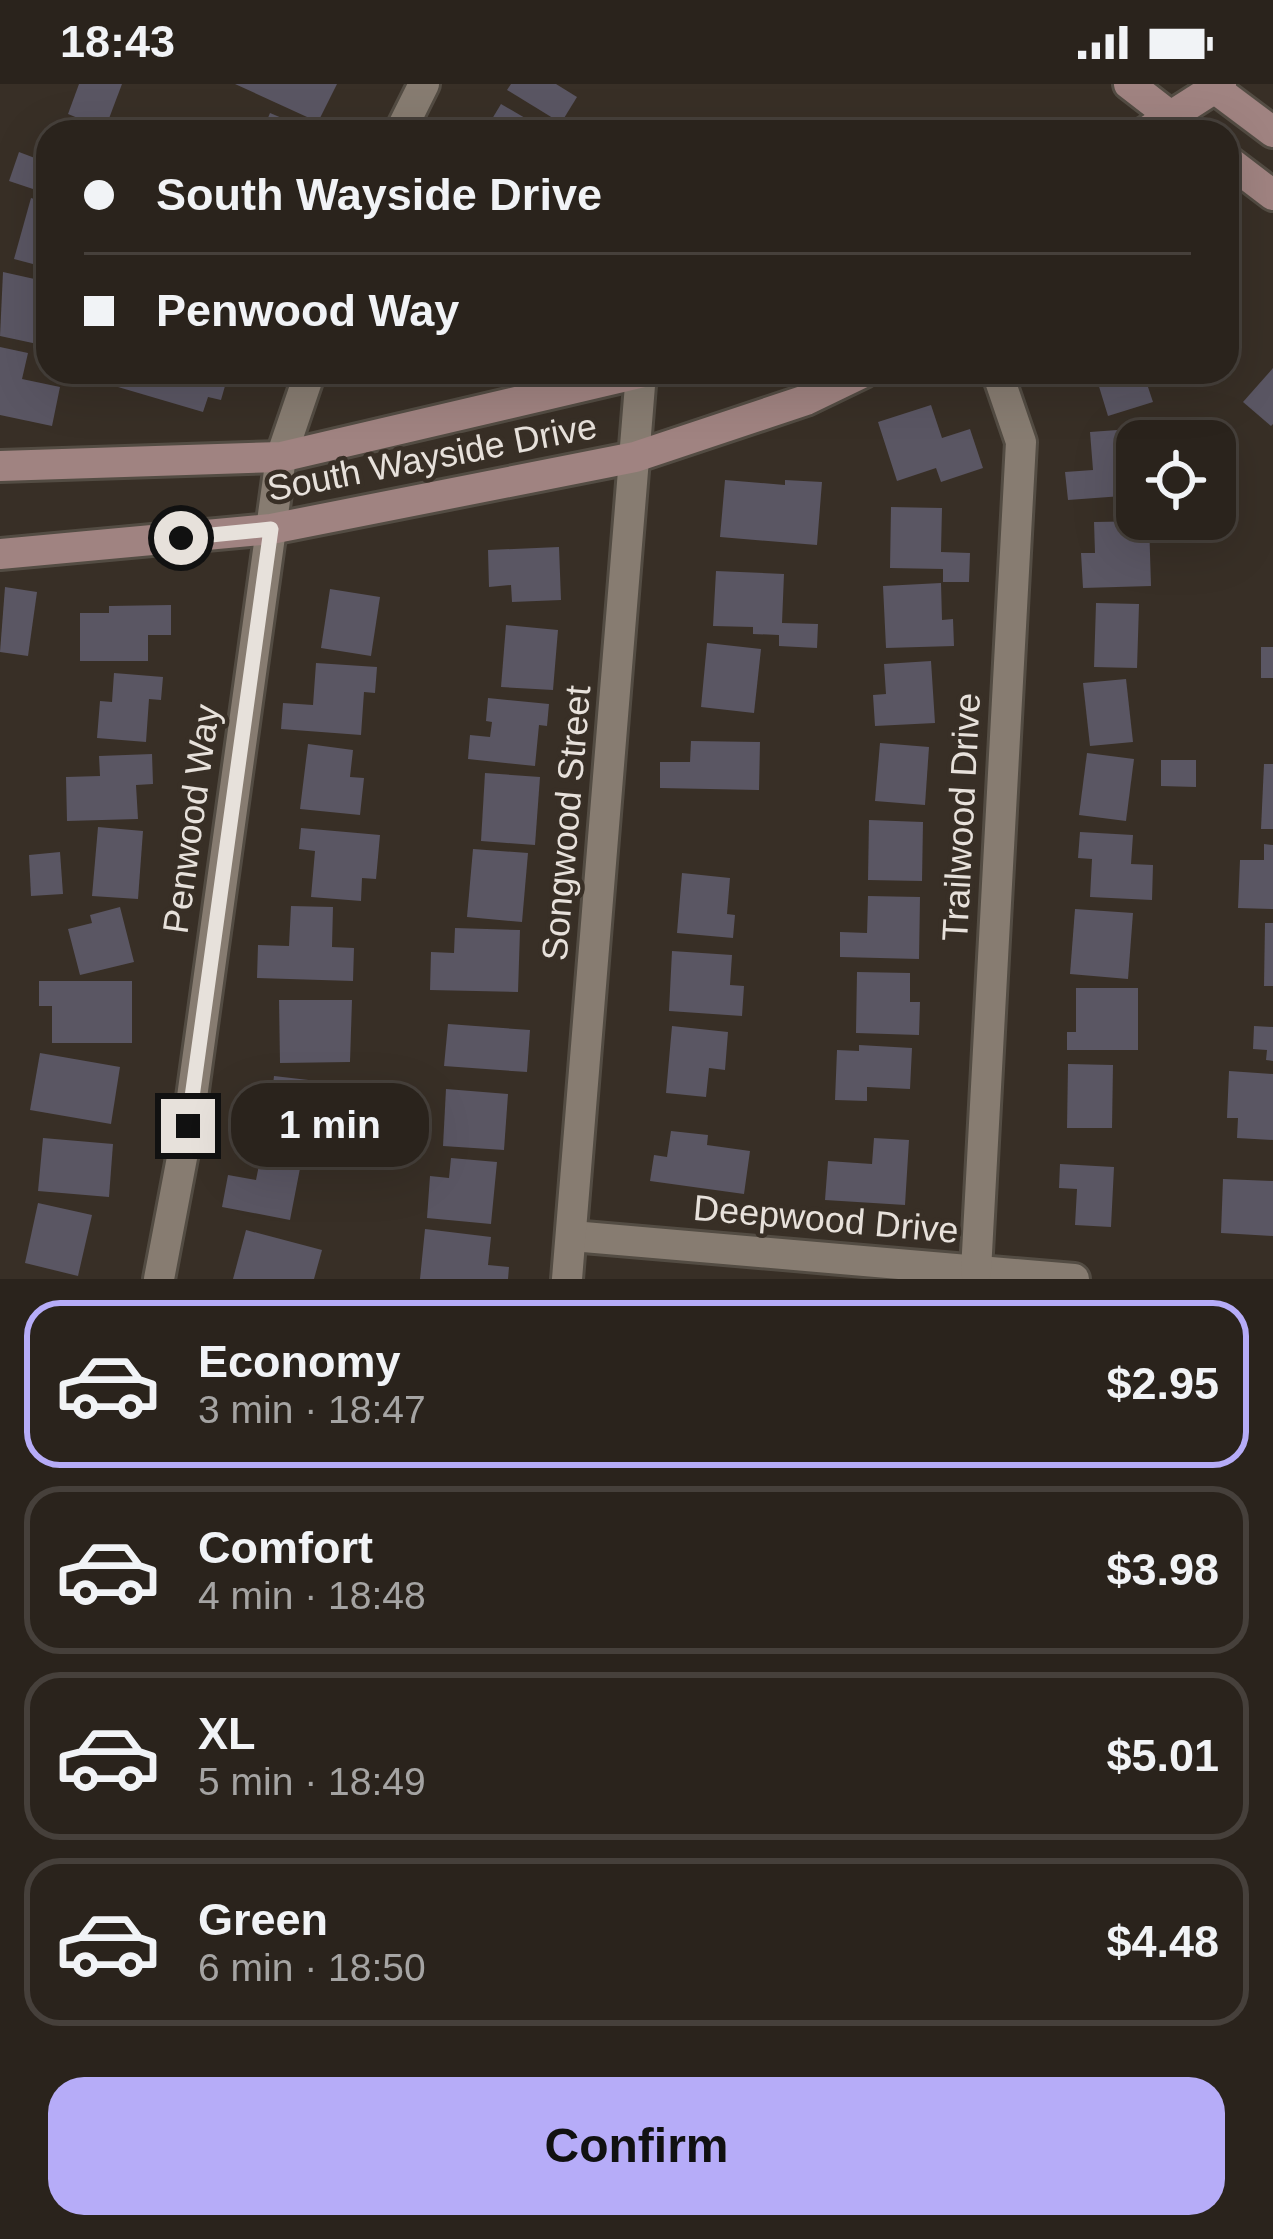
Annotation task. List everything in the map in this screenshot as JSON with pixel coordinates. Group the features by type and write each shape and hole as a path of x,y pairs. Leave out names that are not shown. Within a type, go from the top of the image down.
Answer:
{"main road":[{"path":"1129,84 1163,120"},
{"path":"1178,120 1215,85 1273,136 1239,158"},
{"path":"1239,171 1273,195"},
{"name":"South Wayside Drive","path":"0,466 281,457 595,384"},
{"name":"South Wayside Drive","path":"0,554 271,529 634,457 806,400 839,384"}],"street":[{"path":"406,120 424,84"},
{"name":"Penwood Way","path":"159,1279 188,1126 281,457 306,384"},
{"name":"Songwood Street","path":"567,1279 641,384"},
{"name":"Trailwood Drive","path":"976,1271 1021,442 1001,384"},
{"name":"Deepwood Drive","path":"572,1236 1074,1279"}],"building":[{"path":"79,84 122,84 108,120 83,120 68,114"},
{"path":"235,84 337,84 319,120"},
{"path":"511,84 556,84 577,97 563,120 556,120 507,90"},
{"path":"501,104 528,120 491,120"},
{"path":"19,152 36,158 36,190 9,181"},
{"path":"31,198 36,199 36,265 14,259"},
{"path":"3,272 36,279 36,344 0,336"},
{"path":"0,347 28,353 22,379 60,387 52,426 0,415"},
{"path":"1273,368 1273,424 1271,426 1243,402"},
{"path":"226,384 221,400 208,397 203,412 118,387"},
{"path":"1098,384 1147,384 1153,402 1108,416"},
{"path":"931,405 942,438 970,429 983,468 941,482 936,468 897,481 878,422"},
{"path":"1116,430 1116,496 1068,500 1065,472 1093,470 1090,432"},
{"path":"725,480 785,485 785,480 822,482 817,545 720,537"},
{"path":"891,507 942,508 941,552 970,553 969,582 943,582 943,569 890,568"},
{"path":"1094,522 1116,522 1116,540 1150,540 1151,586 1083,588 1081,553 1095,553"},
{"path":"559,547 561,600 512,602 511,585 489,587 488,550"},
{"path":"716,571 784,574 782,623 818,624 817,648 779,646 779,635 753,634 753,627 713,626"},
{"path":"941,583 942,620 953,619 954,646 886,648 883,586"},
{"path":"5,587 37,592 28,656 0,652"},
{"path":"330,589 380,597 371,656 321,648"},
{"path":"1096,603 1139,604 1137,668 1094,667"},
{"path":"171,605 171,635 148,635 148,661 80,661 80,613 109,613 109,606"},
{"path":"506,625 558,630 553,690 501,687"},
{"path":"707,643 761,649 754,713 701,707"},
{"path":"1261,647 1273,647 1273,678 1261,678"},
{"path":"931,661 935,723 875,726 873,695 886,694 884,664"},
{"path":"316,663 377,667 375,693 364,692 361,735 281,729 283,703 313,705"},
{"path":"114,673 163,677 161,700 149,699 146,742 97,738 100,701 112,702"},
{"path":"1126,679 1133,742 1090,746 1083,683"},
{"path":"488,698 549,704 547,726 539,725 535,766 468,759 470,735 490,737"},
{"path":"691,741 760,742 759,790 660,788 660,762 690,762"},
{"path":"880,743 929,747 925,805 875,801"},
{"path":"308,744 353,750 350,777 364,778 360,815 300,809"},
{"path":"1087,753 1134,759 1126,821 1079,815"},
{"path":"152,754 153,784 136,785 138,819 67,821 66,777 100,776 99,756"},
{"path":"1161,760 1196,760 1196,787 1161,786"},
{"path":"1264,764 1273,764 1273,829 1261,829"},
{"path":"485,773 540,777 535,845 481,841"},
{"path":"869,820 923,822 922,881 868,880"},
{"path":"98,827 143,831 138,899 92,896"},
{"path":"301,828 380,835 376,879 362,878 361,901 311,897 315,851 299,849"},
{"path":"1080,832 1133,835 1131,864 1153,865 1152,900 1090,897 1092,859 1078,858"},
{"path":"1264,844 1273,845 1273,909 1238,908 1240,860 1264,860"},
{"path":"473,849 528,853 522,922 467,917"},
{"path":"60,852 63,894 31,896 29,855"},
{"path":"682,873 730,878 727,914 735,915 733,938 677,933"},
{"path":"868,896 920,897 919,959 840,957 840,932 867,933"},
{"path":"291,906 333,907 332,947 354,948 353,981 257,978 258,945 289,946"},
{"path":"120,907 134,962 80,975 68,929 92,923 90,915"},
{"path":"1075,909 1133,913 1128,979 1070,974"},
{"path":"1265,923 1273,923 1273,986 1264,986"},
{"path":"455,928 520,930 518,992 430,990 431,952 454,953"},
{"path":"672,951 732,955 730,985 744,986 742,1016 669,1011"},
{"path":"857,972 910,973 910,1002 920,1002 919,1035 856,1033"},
{"path":"39,981 132,981 132,1043 52,1043 52,1006 39,1006"},
{"path":"1076,988 1138,988 1138,1050 1067,1050 1067,1032 1076,1032"},
{"path":"279,1000 352,1000 350,1062 280,1063"},
{"path":"448,1024 530,1030 527,1072 444,1066"},
{"path":"672,1026 728,1032 725,1070 709,1068 706,1097 666,1093"},
{"path":"1254,1026 1273,1027 1273,1061 1266,1060 1267,1050 1253,1049"},
{"path":"859,1045 912,1048 910,1089 867,1087 867,1101 835,1100 837,1050 859,1051"},
{"path":"40,1053 120,1067 111,1124 30,1110"},
{"path":"1068,1064 1113,1065 1112,1128 1067,1128"},
{"path":"1229,1071 1273,1074 1273,1140 1237,1138 1238,1118 1227,1118"},
{"path":"274,1076 343,1084 340,1109 330,1108 326,1144 267,1137"},
{"path":"446,1089 508,1094 504,1150 443,1146"},
{"path":"671,1131 708,1135 707,1145 750,1151 744,1194 650,1181 654,1155 667,1157"},
{"path":"43,1138 113,1144 109,1197 38,1191"},
{"path":"874,1138 909,1140 905,1205 825,1200 828,1161 872,1164"},
{"path":"263,1145 303,1153 290,1220 222,1207 228,1175 256,1180"},
{"path":"451,1158 497,1162 491,1224 427,1218 430,1176 449,1178"},
{"path":"1060,1164 1114,1167 1111,1227 1075,1225 1077,1189 1059,1188"},
{"path":"1223,1179 1273,1181 1273,1236 1221,1233"},
{"path":"38,1203 92,1215 78,1276 25,1263"},
{"path":"425,1229 491,1237 488,1265 509,1267 508,1279 420,1279"},
{"path":"246,1230 322,1250 314,1279 233,1279"}],"route":[{"path":"181,538 271,529 188,1126"}]}
